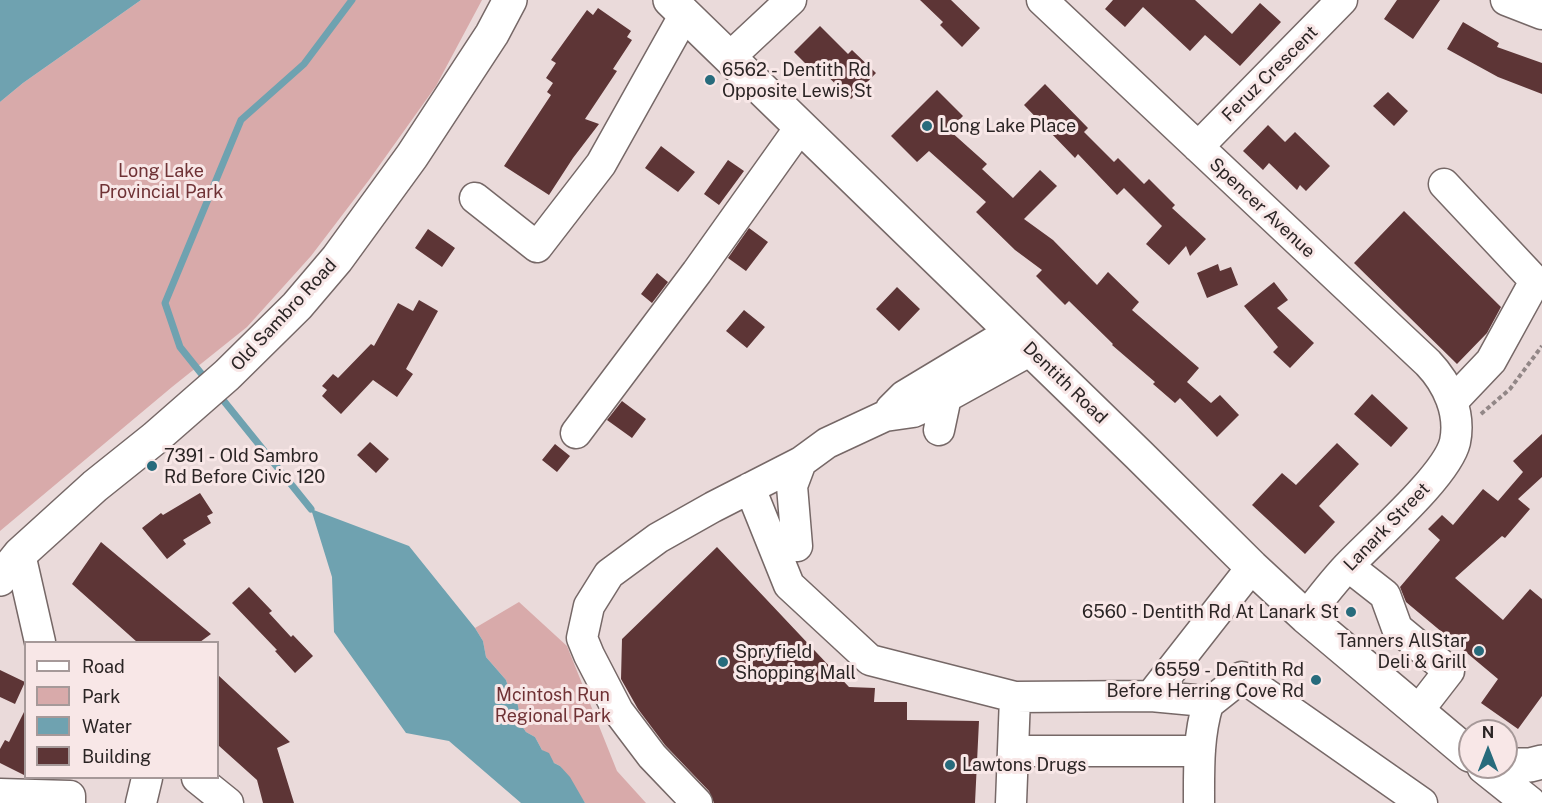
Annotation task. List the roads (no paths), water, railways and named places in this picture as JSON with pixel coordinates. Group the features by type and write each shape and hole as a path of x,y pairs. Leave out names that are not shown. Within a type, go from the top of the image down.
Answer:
{"main road":[{"name":"Old Sambro Road","path":"10,567 95,486 217,384 297,306 337,259 449,101 492,34 510,0"},
{"name":"Dentith Road","path":"677,7 1252,567 1306,617 1458,745"},
{"path":"1518,765 1542,762"},
{"path":"1486,779 1499,803"},
{"path":"1499,779 1529,803"}],"street":[{"path":"730,57 790,0"},
{"name":"Spencer Avenue","path":"1042,0 1428,363 1440,377 1452,402 1456,431"},
{"name":"Feruz Crescent","path":"1198,147 1342,0"},
{"path":"1506,0 1542,14"},
{"path":"475,198 537,247 601,164 677,7"},
{"path":"576,433 697,272 801,126"},
{"path":"1444,184 1535,281 1491,361 1452,402"},
{"path":"696,803 652,756 618,711 582,638 589,606 609,574 658,538 801,462 827,443 885,416 913,412 946,397 1021,340"},
{"path":"885,416 904,396 1021,340"},
{"path":"939,430 946,397"},
{"name":"Lanark Street","path":"1306,617 1348,566 1438,473 1454,445 1456,431"},
{"path":"801,462 792,486 789,585 870,660 1016,697 1151,696 1194,700 1208,704"},
{"path":"750,488 770,503 789,555"},
{"path":"1348,566 1384,595 1397,628 1449,671 1418,711"},
{"path":"10,567 40,641"},
{"path":"1151,696 1252,567"},
{"path":"1199,803 1202,721 1208,704 1242,677 1422,803"},
{"path":"1011,803 1016,697"},
{"path":"1013,750 1200,751"},
{"path":"141,803 147,779"},
{"path":"199,779 228,803"},
{"path":"0,794 70,796 70,803"}],"water":[{"path":"0,0 141,0 23,83 0,102"},
{"path":"311,509 409,546 475,628 483,641 486,657 506,680 510,693 517,701 522,726 526,732 535,737 542,750 549,753 554,763 570,777 585,803 521,803 449,741 406,733 334,632 332,577"}],"waterway":[{"path":"208,382 180,347 165,303 241,120 304,64 352,0"},
{"path":"219,395 311,509"}],"place":[{"name":"6562 - Dentith Rd Opposite Lewis St","path":"710,80"},
{"name":"Long Lake Place","path":"927,126"},
{"name":"7391 - Old Sambro Rd Before Civic 120","path":"152,466"},
{"name":"6560 - Dentith Rd At Lanark St","path":"1351,612"},
{"name":"Tanners AllStar Deli & Grill","path":"1479,651"},
{"name":"Spryfield Shopping Mall","path":"723,662"},
{"name":"6559 - Dentith Rd Before Herring Cove Rd","path":"1316,680"},
{"name":"Lawtons Drugs","path":"950,765"}],"park label":[{"name":"Long Lake Provincial Park","path":"161,181"},
{"name":"Mcintosh Run Regional Park","path":"553,705"}]}
